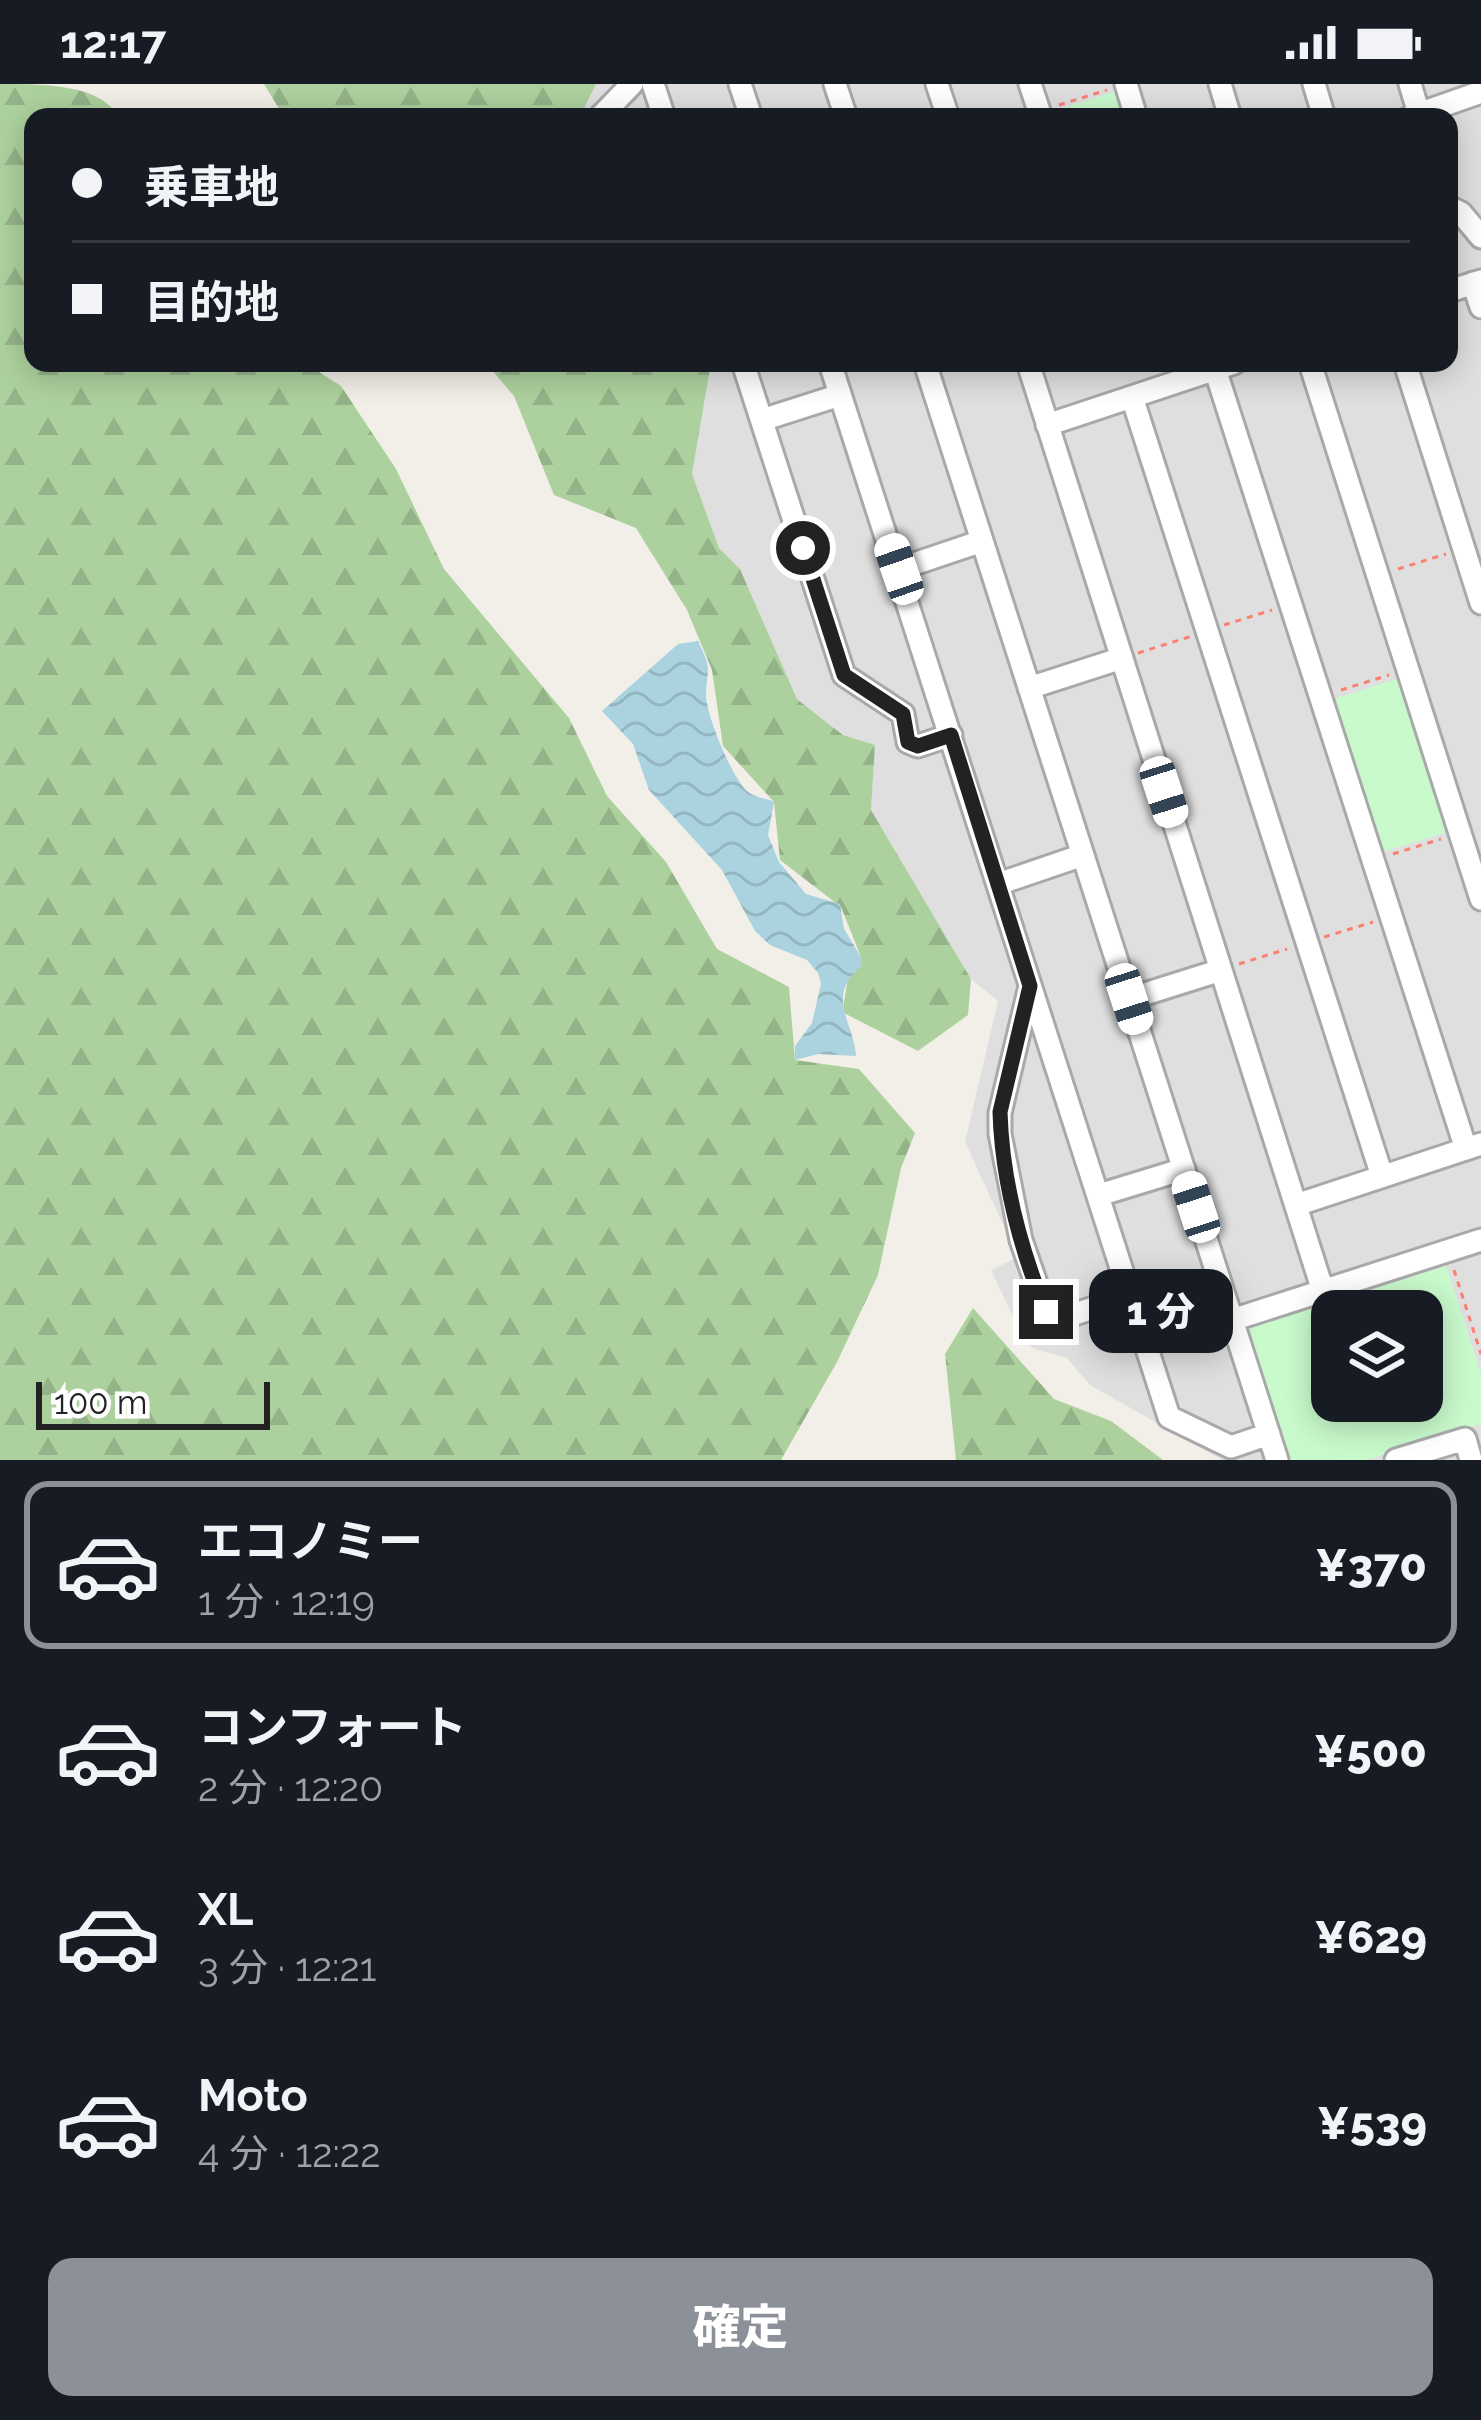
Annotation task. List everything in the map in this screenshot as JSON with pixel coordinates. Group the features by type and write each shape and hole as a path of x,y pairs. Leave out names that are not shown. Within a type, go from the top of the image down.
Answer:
{"street":[{"path":"609,108 632,84"},
{"path":"1438,108 1481,92"},
{"path":"1476,231 1481,202"},
{"path":"1477,282 1481,307"},
{"path":"746,372 844,675 903,714 908,742 918,746 951,735"},
{"path":"833,372 1169,1417 1231,1447 1268,1434"},
{"path":"936,372 982,541 1277,1460"},
{"path":"1031,372 1323,1290"},
{"path":"1048,425 1207,372"},
{"path":"1227,372 1373,860 1474,1146 1296,1204"},
{"path":"1313,372 1481,899"},
{"path":"1408,372 1481,603"},
{"path":"762,420 840,395"},
{"path":"1132,397 1382,1176"},
{"path":"899,569 982,541"},
{"path":"1029,688 1122,658"},
{"path":"998,884 1083,855"},
{"path":"1129,999 1221,970"},
{"path":"1030,986 1000,1112 1021,1240 1046,1312 1059,1319 1131,1296"},
{"path":"1099,1195 1184,1169"},
{"path":"1326,1290 1481,1240"},
{"path":"1232,1320 1311,1295"},
{"path":"1396,1460 1465,1439 1471,1460"}],"path":[{"path":"1057,108 1126,84"},
{"path":"1378,575 1454,551"},
{"path":"1321,697 1408,669"},
{"path":"1373,860 1460,832"},
{"path":"1448,1251 1481,1354"}],"shaded area":[{"path":"596,84 1481,84 1481,1460 1222,1460 1090,1385 1067,1358 1034,1349 1024,1340 991,1270 1018,1257 965,1142 998,1001 971,979 871,810 875,745 844,735 797,699 740,569 719,548 692,474 709,372 1458,372 1458,108 584,108"}],"green space":[{"path":"0,84 85,92 111,108 24,108 24,372 319,372 341,386 396,469 444,569 569,718 607,796 666,862 717,949 789,987 795,1060 859,1069 915,1133 901,1168 878,1275 837,1362 781,1460 0,1460"},
{"path":"264,84 596,84 584,108 279,108"},
{"path":"1120,90 1125,108 1064,108"},
{"path":"494,372 709,372 692,474 719,548 740,569 797,699 843,735 875,745 871,810 971,979 968,1015 918,1051 842,1012 848,979 861,957 841,907 780,860 774,802 723,746 712,670 687,610 636,528 554,495 514,396"},
{"path":"1402,677 1451,831 1379,853 1331,700"},
{"path":"1446,1266 1481,1373 1481,1424 1367,1460 1287,1460 1247,1335 1251,1327 1311,1308 1311,1422 1443,1422 1443,1290 1369,1290"},
{"path":"973,1308 1054,1399 1111,1421 1163,1460 956,1460 945,1354"}],"water":[{"path":"698,641 707,664 707,704 728,761 748,792 774,802 768,835 779,862 806,894 840,904 844,929 861,957 862,965 851,977 843,999 856,1056 818,1054 795,1060 795,1046 812,1023 821,984 818,973 807,960 770,945 755,931 722,870 649,790 633,744 602,711 678,644"}],"route":[{"path":"803,548 844,675 903,714 908,742 918,746 951,735 963,772 1030,986 1000,1112 1000,1134 1021,1240 1046,1312"}]}
